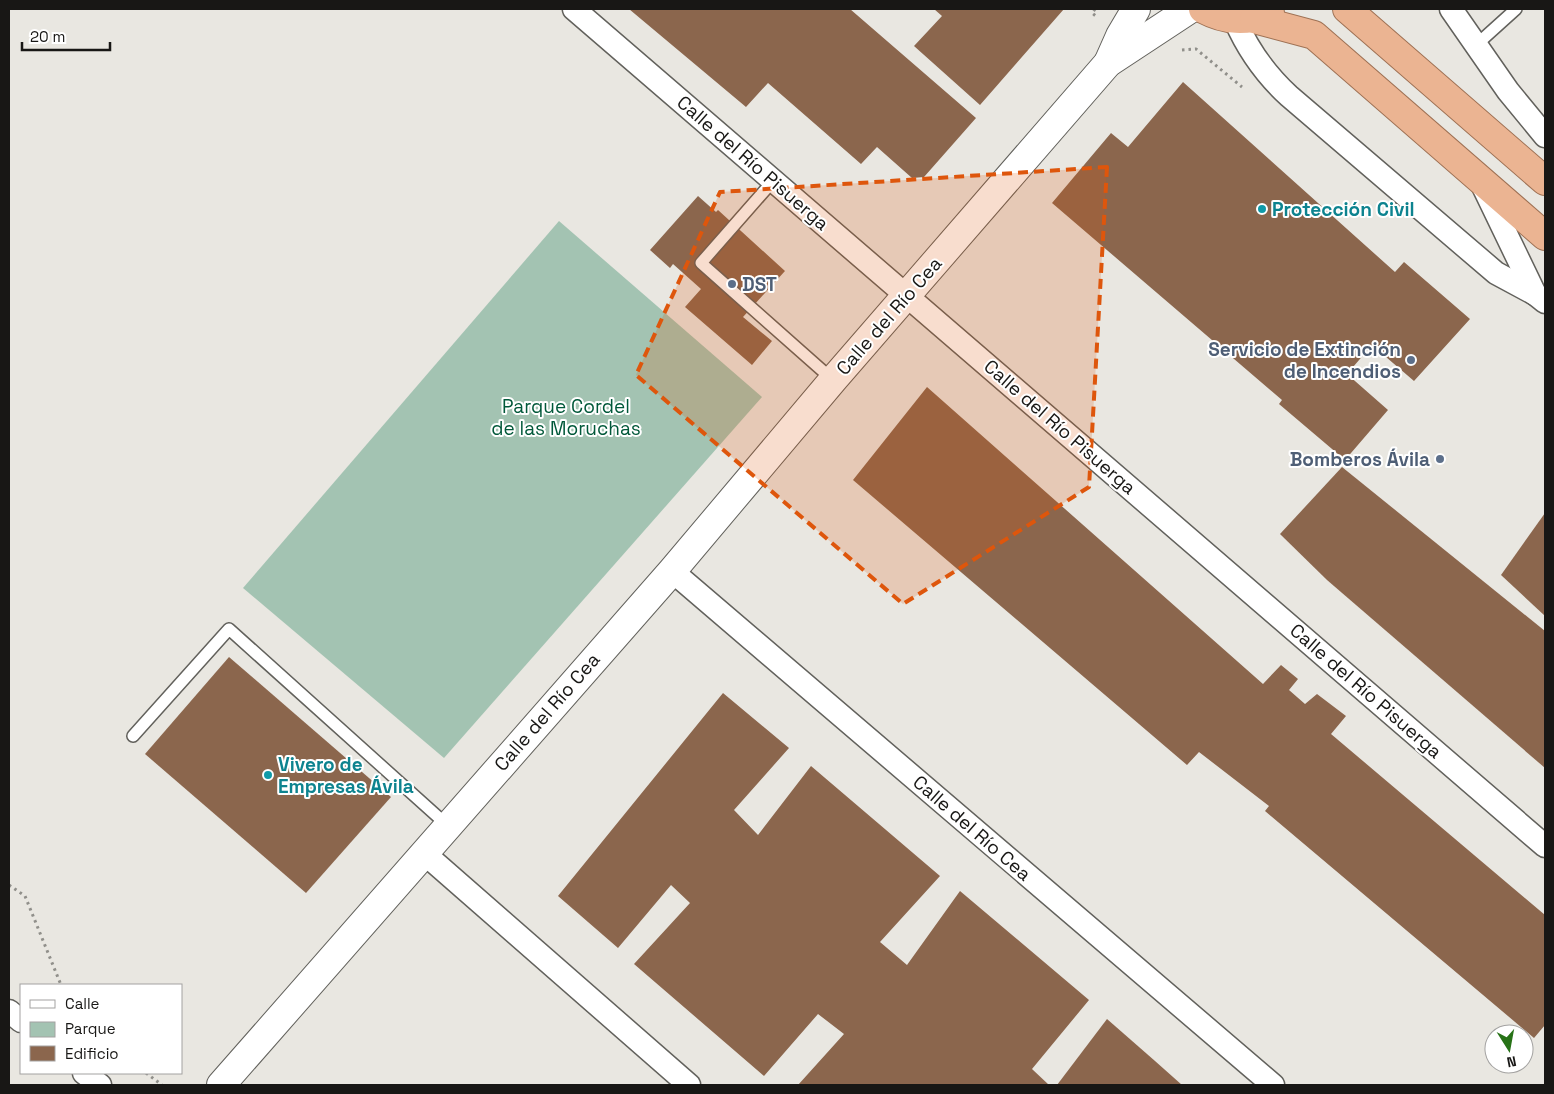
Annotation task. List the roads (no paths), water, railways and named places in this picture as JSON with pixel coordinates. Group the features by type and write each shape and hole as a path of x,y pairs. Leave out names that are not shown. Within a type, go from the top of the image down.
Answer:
{"highway":[{"path":"1203,9 1217,17 1255,16 1314,35 1545,236"},
{"path":"1348,9 1545,181"}],"street":[{"name":"Calle del Río Pisuerga","path":"574,9 1545,846"},
{"name":"Calle del Río Cea","path":"1108,63 1120,36 1136,9"},
{"name":"Calle del Río Cea","path":"221,1085 424,854 447,825 672,571 1108,63 1190,9"},
{"path":"1451,9 1475,46 1545,136"},
{"path":"1255,16 1255,57 1270,78 1484,263 1506,280 1540,298"},
{"path":"1479,178 1540,298"},
{"name":"Calle del Río Cea","path":"672,571 1273,1085"},
{"path":"424,854 689,1085"},
{"path":"9,1010 20,1020"},
{"path":"85,1074 100,1085"}],"lane":[{"path":"1475,46 1516,9"},
{"path":"773,181 700,262 834,380"},
{"path":"133,736 229,629 447,825"}],"place":[{"name":"Protección Civil","path":"1262,209"},
{"name":"DST","path":"732,284"},
{"name":"Servicio de Extinción de Incendios","path":"1411,360"},
{"name":"Bomberos Ávila","path":"1440,459"},
{"name":"Vivero de Empresas Ávila","path":"268,775"}],"park label":[{"name":"Parque Cordel de las Moruchas","path":"566,417"}]}
